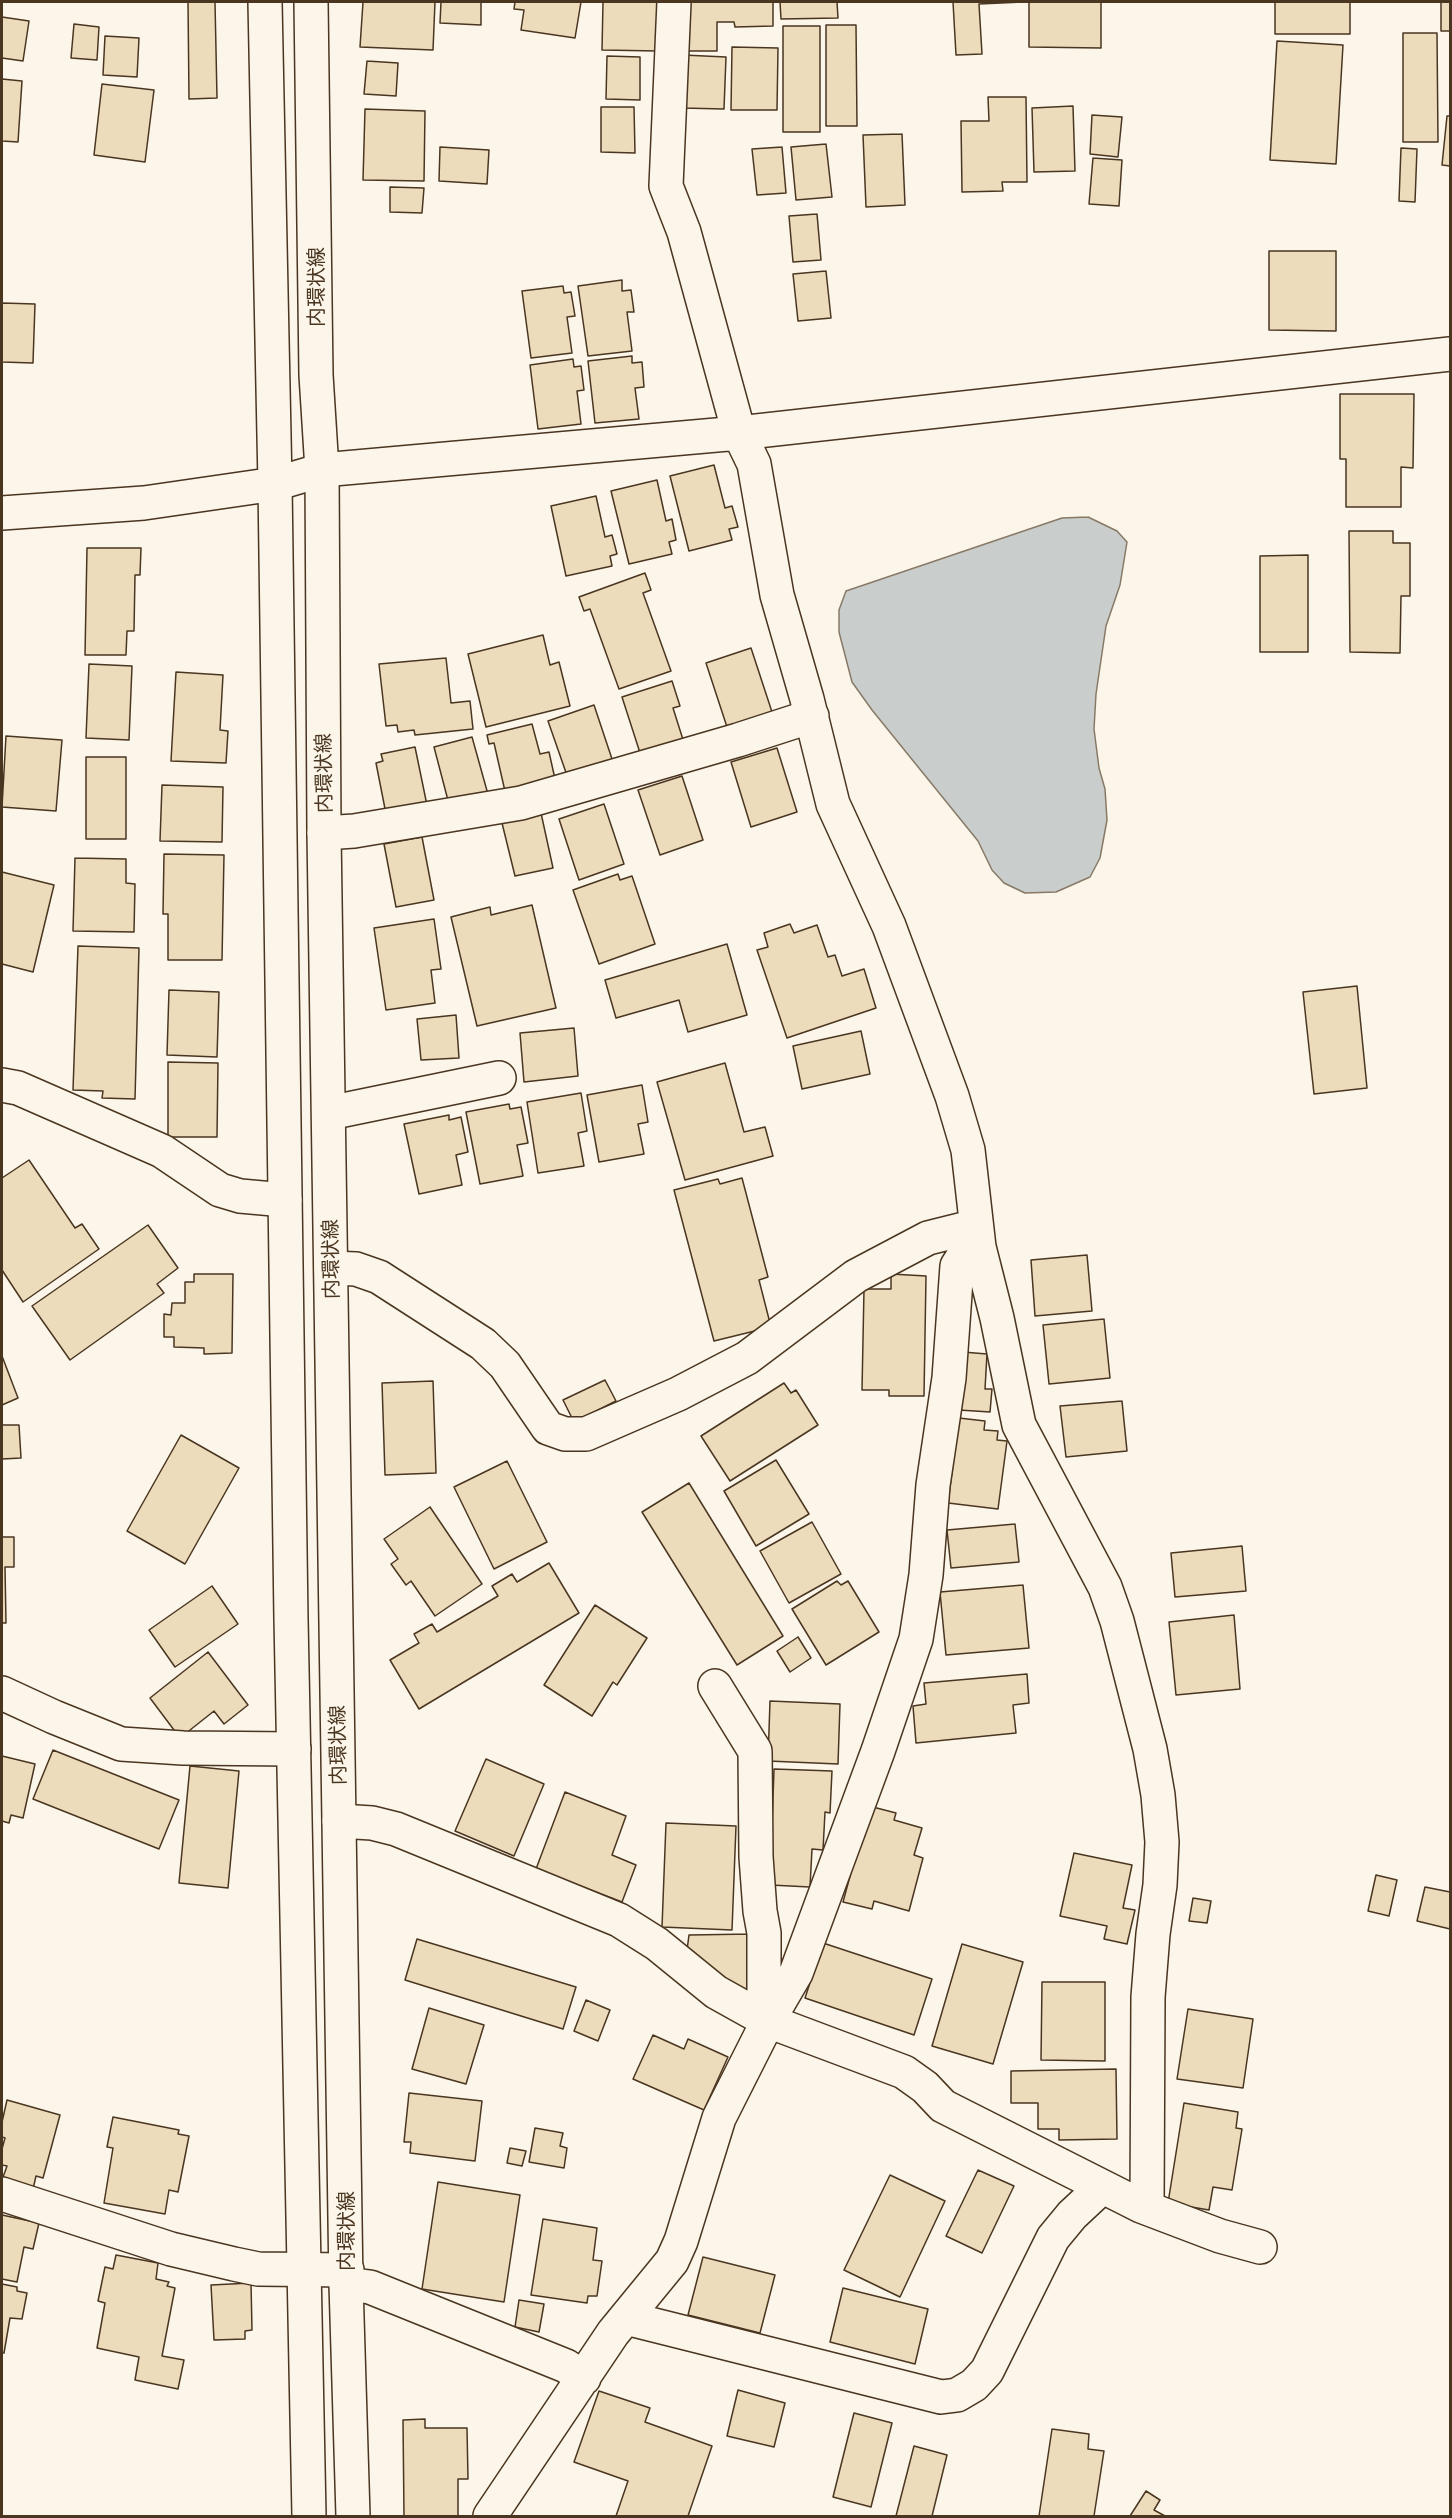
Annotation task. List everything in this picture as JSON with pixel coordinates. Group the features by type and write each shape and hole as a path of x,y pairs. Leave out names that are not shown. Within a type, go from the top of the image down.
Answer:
{"street":[{"path":"265,2 309,2517"},
{"name":"内環状線","path":"311,2 316,375 322,470 324,833 346,2277 353,2517"},
{"path":"674,2 666,186 684,232 739,433 754,464 777,595 812,716 833,804 889,926 952,1096 968,1150 978,1237 1019,1425 1105,1587 1117,1621 1150,1749 1158,1795 1162,1842 1160,1885 1148,1997 1147,2208"},
{"path":"2,513 144,503 275,484 322,470 739,433 1450,354"},
{"path":"324,833 364,830 522,803 812,716"},
{"path":"329,1113 499,1078"},
{"path":"2,1085 18,1088 162,1151 220,1190 240,1196 285,1200"},
{"path":"331,1268 356,1269 380,1276 483,1344 505,1365 548,1428 565,1434 586,1434 678,1394 747,1358 856,1276 928,1238 978,1237"},
{"path":"490,2517 613,2333 672,2261 681,2241 719,2118 771,2016 796,1973 878,1751 916,1639 926,1575 933,1485 949,1378 957,1266 978,1237"},
{"path":"715,1686 755,1751 756,1857 764,1933 764,1990 771,2016"},
{"path":"2,1693 121,1744 183,1748 294,1749"},
{"path":"339,1821 372,1823 396,1829 619,1920 657,1944 716,1992 904,2072 925,2087 943,2106 1102,2187 1210,2233 1260,2247"},
{"path":"626,2318 941,2397 957,2396 974,2385 987,2371 1053,2238 1072,2215 1102,2187"},
{"path":"2,2194 106,2229 202,2257 258,2269 303,2268 346,2277 566,2366 584,2378"}],"shaded area":[{"path":"1088,517 1117,531 1127,542 1120,585 1106,626 1096,694 1094,729 1099,768 1105,789 1107,820 1100,858 1090,877 1056,892 1025,893 1004,883 992,870 978,841 852,682 839,632 839,610 846,591 1062,518"}],"building":[{"path":"188,2 215,2 217,98 189,99"},
{"path":"363,2 435,2 433,50 360,47"},
{"path":"441,2 481,2 481,25 440,23"},
{"path":"515,2 581,2 575,38 521,30 524,10 514,9"},
{"path":"603,2 660,2 658,51 602,50"},
{"path":"689,2 773,2 773,26 735,27 734,22 717,22 717,51 689,51"},
{"path":"780,2 837,2 838,18 781,19"},
{"path":"953,2 1023,2 979,4 982,54 956,55"},
{"path":"1029,2 1101,2 1101,48 1029,47"},
{"path":"1275,2 1350,2 1350,34 1275,34"},
{"path":"1441,2 1450,2 1450,31 1441,31"},
{"path":"2,17 29,21 23,61 2,58"},
{"path":"74,24 99,27 97,60 71,58"},
{"path":"826,25 856,25 857,126 826,126"},
{"path":"783,26 820,26 820,132 783,132"},
{"path":"1403,33 1437,33 1438,142 1403,142"},
{"path":"105,36 139,38 137,77 103,75"},
{"path":"1277,41 1343,45 1336,164 1270,160"},
{"path":"732,47 778,48 777,110 731,110"},
{"path":"683,55 726,57 724,109 682,108"},
{"path":"607,56 640,57 640,100 606,99"},
{"path":"367,61 398,63 396,96 364,94"},
{"path":"2,79 22,81 18,142 2,141"},
{"path":"102,84 154,90 145,162 94,155"},
{"path":"988,97 1026,97 1027,182 1002,182 1003,191 962,192 961,121 989,121"},
{"path":"1073,106 1075,171 1034,172 1032,108"},
{"path":"601,107 634,107 635,153 601,152"},
{"path":"365,109 425,111 424,181 363,180"},
{"path":"1092,115 1122,117 1118,157 1090,154"},
{"path":"1447,116 1450,116 1450,166 1442,165"},
{"path":"902,134 905,205 866,207 863,135"},
{"path":"826,144 832,197 796,200 791,147"},
{"path":"440,147 489,150 487,184 439,181"},
{"path":"782,147 786,193 757,195 752,149"},
{"path":"1401,148 1417,149 1415,202 1399,201"},
{"path":"1093,158 1122,160 1119,206 1089,204"},
{"path":"390,187 424,188 422,213 390,212"},
{"path":"817,214 821,260 793,262 789,216"},
{"path":"1269,251 1336,251 1336,331 1269,330"},
{"path":"826,271 831,318 798,321 793,274"},
{"path":"622,280 622,291 631,290 634,312 627,312 632,351 588,356 578,286"},
{"path":"563,286 564,293 571,292 575,316 567,317 572,353 531,358 522,291"},
{"path":"2,303 35,304 33,363 2,362"},
{"path":"632,356 632,363 642,362 644,387 635,388 639,419 595,423 588,361"},
{"path":"573,359 574,367 581,366 584,390 577,391 581,424 538,429 530,365"},
{"path":"1340,394 1414,394 1413,468 1401,467 1401,507 1346,507 1346,459 1340,459"},
{"path":"714,465 725,508 732,506 738,527 729,529 732,540 689,551 670,476"},
{"path":"657,480 666,521 672,519 676,540 669,542 672,554 629,564 611,491"},
{"path":"596,496 605,537 612,535 617,554 610,556 612,566 566,576 551,506"},
{"path":"1349,531 1393,531 1393,543 1410,543 1410,596 1401,596 1400,653 1350,652"},
{"path":"87,548 141,548 140,575 135,575 134,631 127,631 126,655 85,655"},
{"path":"1308,555 1308,652 1260,652 1260,556"},
{"path":"645,573 651,590 643,593 671,671 619,689 590,609 584,611 579,597"},
{"path":"543,635 550,665 559,662 570,706 486,727 468,654"},
{"path":"751,648 772,712 727,727 706,663"},
{"path":"446,658 451,703 470,701 473,729 415,735 414,730 398,732 397,725 386,726 379,664"},
{"path":"89,664 132,666 129,740 86,738"},
{"path":"176,672 223,675 220,730 228,731 226,763 171,761"},
{"path":"672,681 680,706 673,708 685,746 642,759 622,697"},
{"path":"594,705 615,768 570,784 548,721"},
{"path":"532,724 540,754 549,752 557,788 507,800 494,743 489,744 487,735"},
{"path":"6,736 62,740 56,811 2,807"},
{"path":"472,737 489,798 450,808 434,747"},
{"path":"415,747 428,810 387,819 376,763 383,761 381,754"},
{"path":"777,748 797,812 751,827 731,762"},
{"path":"86,757 126,757 126,839 86,839"},
{"path":"682,776 703,840 660,855 638,790"},
{"path":"162,785 223,787 222,842 160,841"},
{"path":"604,804 624,864 579,880 559,819"},
{"path":"541,813 553,868 515,876 502,823"},
{"path":"422,837 434,900 396,907 384,844"},
{"path":"164,854 224,855 222,960 168,960 168,914 163,914"},
{"path":"75,858 126,859 126,883 135,884 134,932 73,931"},
{"path":"2,872 54,885 33,972 2,964"},
{"path":"618,874 620,880 632,876 655,944 599,964 573,890"},
{"path":"532,905 556,1008 477,1026 451,917 490,907 491,915"},
{"path":"434,919 441,969 431,970 435,1003 386,1010 374,928"},
{"path":"790,924 794,933 817,925 828,957 835,955 842,976 864,969 876,1008 787,1038 757,950 768,947 764,933"},
{"path":"727,944 747,1015 688,1032 679,1000 616,1018 605,980"},
{"path":"78,946 139,948 135,1099 102,1098 103,1091 73,1090"},
{"path":"1357,986 1367,1088 1314,1094 1303,992"},
{"path":"169,990 219,992 217,1057 167,1055"},
{"path":"456,1015 459,1058 421,1060 417,1019"},
{"path":"574,1028 578,1076 524,1082 520,1033"},
{"path":"861,1031 870,1074 802,1089 793,1046"},
{"path":"168,1062 218,1063 217,1137 168,1137"},
{"path":"725,1063 744,1132 765,1127 773,1156 685,1180 657,1082"},
{"path":"642,1085 648,1122 638,1124 644,1154 599,1162 587,1095"},
{"path":"581,1093 587,1131 578,1133 584,1166 538,1173 527,1102"},
{"path":"509,1104 510,1109 521,1107 528,1143 517,1145 523,1176 480,1184 466,1112"},
{"path":"449,1115 449,1120 461,1117 468,1152 456,1155 462,1185 419,1194 404,1124"},
{"path":"29,1160 75,1228 82,1224 99,1249 23,1302 2,1270 2,1178"},
{"path":"742,1178 768,1277 759,1280 771,1327 714,1341 674,1190 718,1179 720,1184"},
{"path":"148,1225 178,1268 157,1284 164,1293 70,1360 32,1306"},
{"path":"1087,1255 1092,1311 1035,1316 1031,1260"},
{"path":"194,1274 233,1274 232,1353 204,1354 204,1348 174,1347 174,1337 164,1337 164,1314 171,1315 172,1303 185,1303 185,1282 194,1282"},
{"path":"891,1274 926,1276 924,1396 889,1396 889,1390 862,1390 864,1289 891,1289"},
{"path":"1104,1319 1110,1378 1049,1384 1043,1325"},
{"path":"963,1352 987,1354 985,1389 992,1389 990,1412 959,1410"},
{"path":"2,1356 18,1398 2,1405"},
{"path":"605,1380 616,1401 574,1422 563,1400"},
{"path":"433,1381 436,1473 385,1475 382,1383"},
{"path":"784,1383 791,1393 796,1390 818,1425 730,1481 701,1436"},
{"path":"1122,1401 1127,1451 1066,1457 1060,1406"},
{"path":"959,1418 985,1421 984,1430 998,1431 997,1440 1007,1441 998,1509 948,1503"},
{"path":"2,1425 19,1425 21,1458 2,1459"},
{"path":"181,1435 239,1468 185,1564 127,1531"},
{"path":"776,1460 809,1514 756,1546 724,1491"},
{"path":"507,1461 547,1542 494,1569 454,1487"},
{"path":"689,1483 783,1636 737,1665 642,1512"},
{"path":"430,1507 482,1584 435,1616 411,1581 406,1585 391,1564 398,1559 384,1539"},
{"path":"812,1522 841,1574 789,1603 760,1551"},
{"path":"1015,1524 1019,1562 951,1568 947,1530"},
{"path":"2,1537 14,1537 14,1567 5,1567 6,1623 2,1623"},
{"path":"1242,1546 1246,1591 1175,1597 1171,1553"},
{"path":"549,1563 579,1613 419,1709 390,1660 419,1643 414,1634 432,1624 437,1632 498,1596 492,1586 512,1574 517,1582"},
{"path":"837,1581 841,1585 848,1581 879,1632 826,1665 792,1609"},
{"path":"1023,1585 1029,1648 946,1655 940,1592"},
{"path":"212,1586 238,1624 175,1667 149,1630"},
{"path":"595,1605 647,1638 617,1685 613,1682 592,1716 544,1685"},
{"path":"1234,1615 1240,1689 1176,1695 1169,1622"},
{"path":"798,1637 811,1658 790,1672 777,1651"},
{"path":"208,1652 248,1705 224,1724 214,1711 180,1738 150,1698"},
{"path":"1027,1674 1029,1703 1013,1705 1016,1733 916,1743 913,1706 926,1704 924,1683"},
{"path":"770,1701 840,1704 838,1764 768,1761"},
{"path":"53,1750 179,1800 159,1849 33,1799"},
{"path":"2,1756 35,1764 23,1818 11,1815 9,1823 2,1821"},
{"path":"486,1759 544,1784 514,1856 455,1831"},
{"path":"190,1766 239,1771 228,1888 179,1883"},
{"path":"774,1769 832,1771 830,1813 825,1812 823,1850 812,1849 810,1887 770,1885"},
{"path":"565,1792 626,1816 612,1855 636,1865 622,1902 536,1869"},
{"path":"869,1806 896,1813 894,1820 922,1828 914,1855 923,1858 909,1911 874,1901 872,1909 843,1902"},
{"path":"666,1823 736,1826 732,1930 662,1927"},
{"path":"1074,1853 1132,1865 1123,1908 1135,1910 1127,1944 1104,1939 1107,1926 1060,1916"},
{"path":"1376,1875 1397,1880 1389,1916 1368,1911"},
{"path":"1425,1887 1450,1892 1450,1929 1417,1921"},
{"path":"1193,1898 1211,1901 1207,1923 1189,1921"},
{"path":"752,1934 749,1999 687,1950 689,1935"},
{"path":"417,1939 576,1987 563,2029 405,1980"},
{"path":"823,1943 932,1979 914,2035 805,1998"},
{"path":"962,1944 1023,1962 993,2064 932,2046"},
{"path":"1042,1982 1105,1982 1105,2061 1041,2060"},
{"path":"586,2000 610,2010 598,2041 574,2031"},
{"path":"429,2008 484,2025 466,2084 412,2069"},
{"path":"1188,2009 1253,2019 1243,2088 1177,2079"},
{"path":"653,2035 684,2049 688,2039 728,2057 704,2110 633,2079"},
{"path":"1116,2069 1117,2139 1059,2140 1059,2129 1038,2129 1038,2103 1011,2103 1011,2071"},
{"path":"409,2093 482,2101 475,2161 410,2153 411,2142 404,2142"},
{"path":"7,2100 60,2115 43,2178 36,2176 33,2189 2,2180 7,2166 2,2165 5,2138 2,2137 2,2122"},
{"path":"1184,2103 1238,2112 1236,2128 1242,2129 1232,2190 1213,2187 1209,2210 1168,2203"},
{"path":"113,2117 179,2130 178,2134 189,2136 178,2192 169,2190 165,2214 104,2203 113,2148 107,2147"},
{"path":"535,2128 563,2133 560,2146 567,2148 564,2168 529,2162"},
{"path":"510,2148 526,2151 522,2166 507,2163"},
{"path":"978,2170 1014,2186 982,2253 946,2236"},
{"path":"890,2175 945,2201 900,2297 844,2270"},
{"path":"438,2182 520,2195 504,2302 422,2289"},
{"path":"2,2215 39,2223 33,2249 24,2247 17,2282 2,2279"},
{"path":"543,2219 597,2228 593,2260 602,2261 597,2296 588,2296 587,2303 531,2295"},
{"path":"116,2255 158,2263 156,2279 169,2282 167,2286 175,2288 162,2356 184,2360 178,2389 135,2380 139,2357 97,2348 105,2303 98,2301 105,2267 113,2269"},
{"path":"703,2257 775,2275 760,2333 688,2315"},
{"path":"251,2283 252,2330 245,2331 245,2339 214,2340 211,2285"},
{"path":"2,2284 17,2287 17,2291 27,2293 22,2319 10,2318 4,2353 2,2353"},
{"path":"843,2288 928,2309 915,2364 830,2342"},
{"path":"519,2300 544,2304 539,2332 515,2327"},
{"path":"738,2390 785,2403 774,2447 727,2436"},
{"path":"599,2391 650,2408 645,2422 712,2446 688,2516 616,2516 628,2481 574,2462"},
{"path":"854,2413 892,2423 871,2507 833,2497"},
{"path":"425,2419 425,2428 467,2428 468,2479 458,2479 458,2516 404,2516 403,2420"},
{"path":"1052,2429 1089,2434 1088,2449 1104,2451 1094,2516 1039,2516"},
{"path":"914,2446 947,2455 932,2516 896,2516"},
{"path":"1146,2491 1160,2500 1154,2510 1165,2516 1130,2516"}]}
